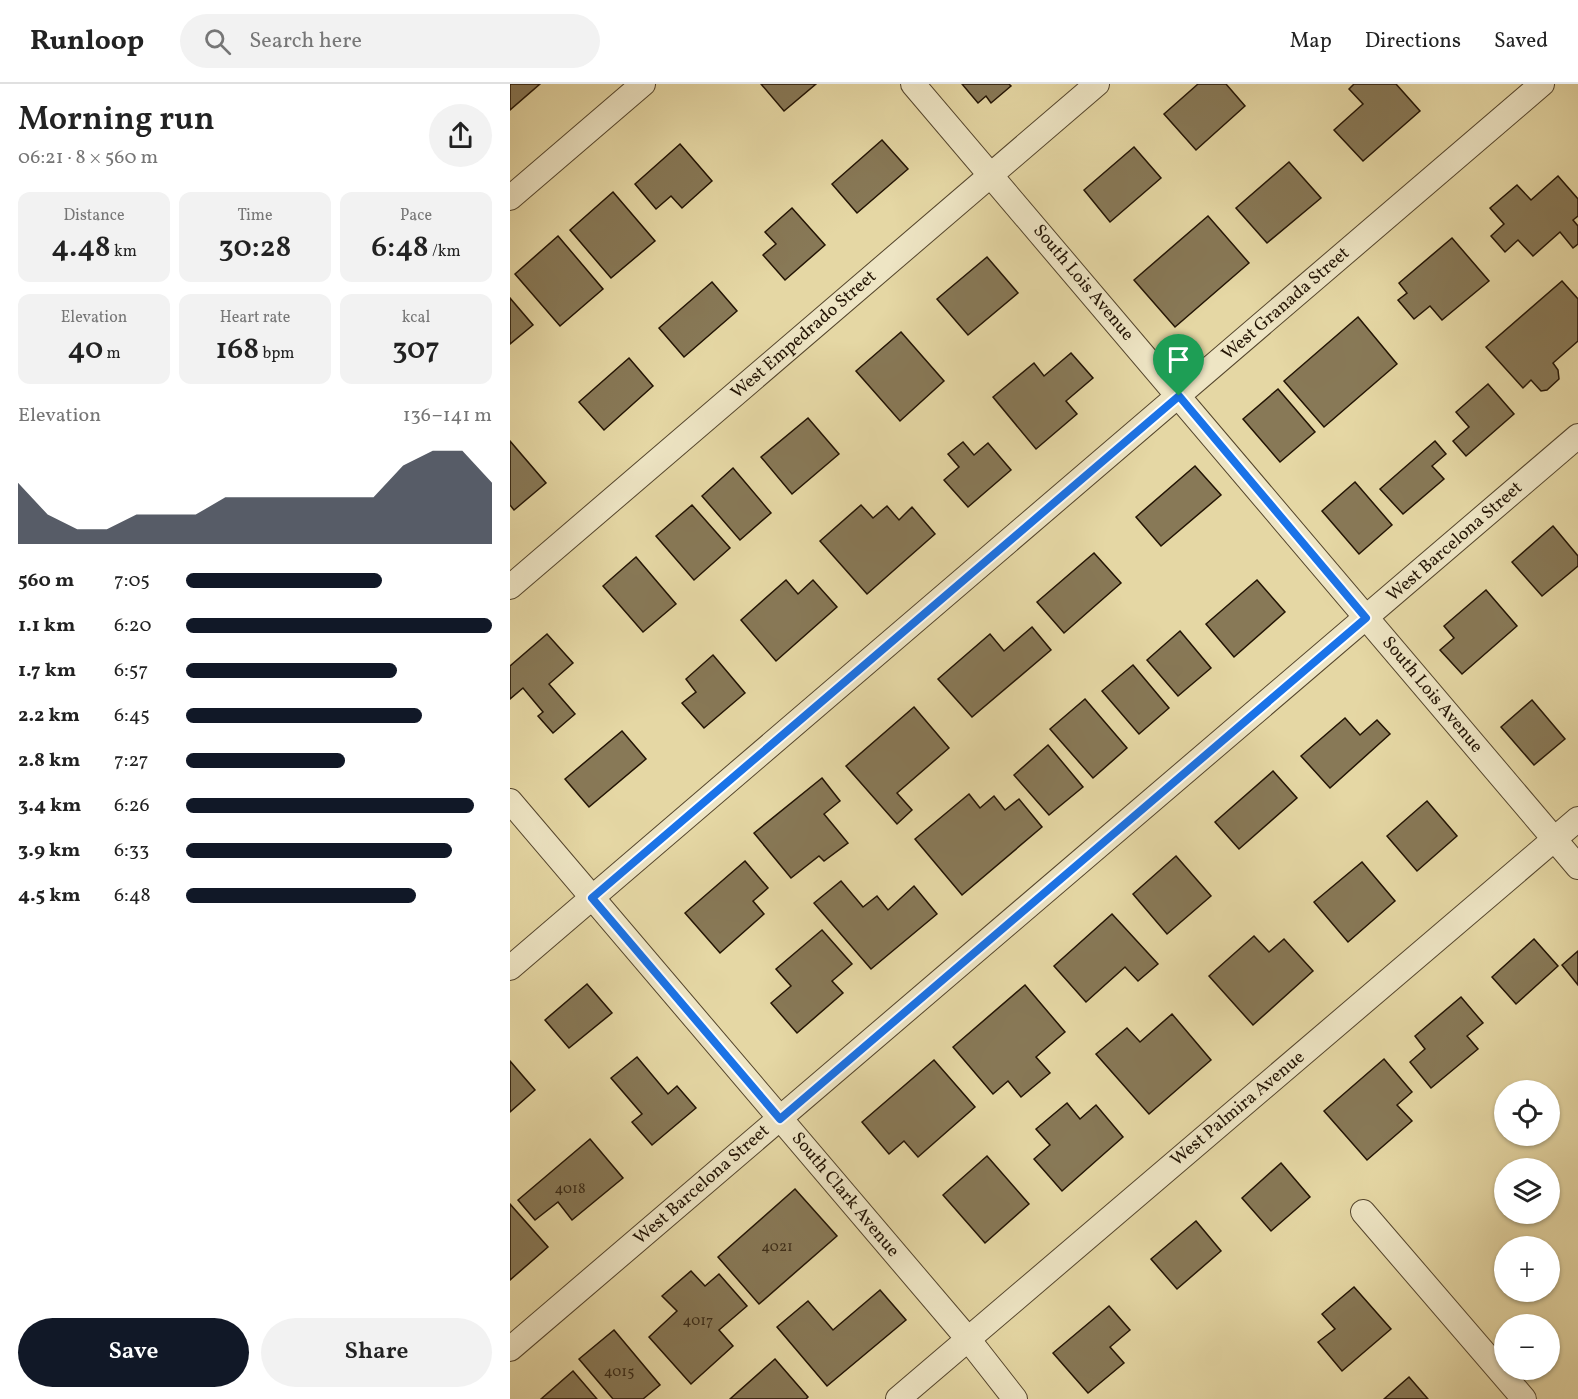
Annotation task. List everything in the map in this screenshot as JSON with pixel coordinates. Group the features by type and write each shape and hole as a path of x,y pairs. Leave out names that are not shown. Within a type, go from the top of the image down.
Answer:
{"street":[{"path":"510,198 643,84"},
{"name":"South Lois Avenue","path":"913,84 1578,867"},
{"name":"West Empedrado Street","path":"510,587 1097,84"},
{"name":"West Granada Street","path":"510,968 1542,84"},
{"name":"West Barcelona Street","path":"510,1349 1578,436"},
{"name":"South Clark Avenue","path":"510,801 968,1340 1015,1399"},
{"name":"West Palmira Avenue","path":"898,1399 1578,819"},
{"path":"1363,1212 1524,1399"}],"building":[{"path":"510,84 540,84 510,110"},
{"path":"761,84 816,84 784,111"},
{"path":"962,84 1009,84 1011,86 991,103 986,96 978,103"},
{"path":"1198,84 1226,84 1245,106 1196,150 1164,114"},
{"path":"1354,84 1396,84 1420,111 1363,161 1334,130 1363,104 1349,89"},
{"path":"882,140 908,169 857,213 832,184"},
{"path":"680,144 712,181 682,208 671,196 656,209 635,184"},
{"path":"1134,147 1161,178 1110,222 1084,190"},
{"path":"1289,162 1321,198 1267,243 1236,208"},
{"path":"1558,176 1578,199 1578,216 1573,220 1578,226 1578,244 1573,248 1560,232 1533,256 1518,240 1505,252 1491,236 1504,224 1490,208 1517,185 1531,200"},
{"path":"613,192 655,241 611,278 570,230"},
{"path":"792,208 825,245 785,280 763,255 776,244 765,232"},
{"path":"1208,216 1249,263 1175,327 1134,280"},
{"path":"558,236 603,289 560,326 515,274"},
{"path":"1452,238 1489,281 1442,320 1430,306 1414,319 1398,300 1407,293 1399,283"},
{"path":"987,257 1018,293 968,335 937,299"},
{"path":"1562,281 1578,299 1578,341 1553,363 1558,370 1559,379 1547,390 1541,391 1531,380 1523,388 1486,347"},
{"path":"712,282 737,311 684,357 659,328"},
{"path":"510,298 533,325 510,344"},
{"path":"1358,317 1397,364 1324,427 1284,381"},
{"path":"901,332 944,381 900,421 856,371"},
{"path":"1071,353 1093,378 1066,401 1077,414 1036,449 993,397 1034,363 1044,376"},
{"path":"629,358 653,386 604,430 579,402"},
{"path":"1488,384 1514,414 1466,456 1453,441 1469,427 1456,412"},
{"path":"1278,389 1315,432 1280,462 1243,419"},
{"path":"808,418 839,454 792,494 761,457"},
{"path":"510,441 546,483 514,510 510,505"},
{"path":"1435,441 1446,454 1432,466 1444,479 1403,514 1380,489"},
{"path":"963,442 974,455 988,443 1011,470 968,507 944,480 959,467 948,454"},
{"path":"1195,466 1221,495 1161,546 1136,517"},
{"path":"733,468 771,513 740,540 702,496"},
{"path":"1355,482 1392,525 1359,554 1322,511"},
{"path":"692,505 730,548 694,580 656,536"},
{"path":"861,505 873,518 887,506 899,520 912,507 935,534 867,594 820,541"},
{"path":"1553,526 1578,556 1578,566 1542,596 1512,562"},
{"path":"1094,553 1121,583 1064,633 1037,602"},
{"path":"636,557 676,604 643,632 603,586"},
{"path":"786,580 798,594 813,580 837,607 776,661 741,620"},
{"path":"1257,580 1285,612 1234,657 1206,624"},
{"path":"1486,590 1517,626 1462,674 1440,650 1454,638 1444,626"},
{"path":"1032,627 1051,650 972,717 938,679 990,634 1004,651"},
{"path":"1180,631 1211,668 1178,696 1147,660"},
{"path":"547,634 573,663 549,684 575,714 553,733 538,716 543,712 523,688 510,699 510,666"},
{"path":"713,655 745,693 704,728 682,703 696,692 686,679"},
{"path":"1133,665 1169,708 1139,734 1102,691"},
{"path":"1085,699 1127,748 1093,778 1050,729"},
{"path":"1532,700 1565,739 1534,765 1501,727"},
{"path":"914,707 949,748 897,793 912,810 897,824 846,766"},
{"path":"1345,718 1360,735 1377,720 1390,734 1330,788 1301,756"},
{"path":"622,731 646,759 589,807 565,779"},
{"path":"1048,745 1083,787 1049,815 1014,775"},
{"path":"1273,771 1297,798 1239,849 1215,822"},
{"path":"822,778 840,801 824,814 848,843 824,861 819,856 791,878 754,833"},
{"path":"969,794 980,808 994,796 1005,810 1019,799 1042,827 962,895 915,839"},
{"path":"1427,801 1457,836 1417,871 1387,836"},
{"path":"1176,856 1211,896 1167,934 1133,894"},
{"path":"745,861 768,888 753,901 764,914 720,953 685,913"},
{"path":"1362,862 1395,901 1348,942 1314,902"},
{"path":"841,881 863,907 877,896 888,910 914,886 937,914 871,969 814,903"},
{"path":"1112,914 1158,964 1138,981 1125,967 1086,1002 1054,966"},
{"path":"822,930 852,964 832,981 843,993 797,1033 771,1003 791,986 776,969"},
{"path":"1254,936 1269,952 1284,939 1313,971 1253,1025 1209,976"},
{"path":"1534,939 1558,966 1516,1004 1492,977"},
{"path":"1578,951 1578,985 1562,965"},
{"path":"587,984 612,1013 569,1048 545,1020"},
{"path":"1025,985 1065,1032 1036,1057 1050,1073 1021,1097 1008,1081 993,1094 953,1047"},
{"path":"1461,997 1483,1023 1467,1036 1478,1049 1431,1088 1410,1062 1425,1049 1415,1036"},
{"path":"1172,1014 1211,1060 1149,1114 1096,1054 1127,1028 1140,1042"},
{"path":"637,1057 668,1094 677,1086 696,1108 652,1145 632,1122 642,1114 611,1078"},
{"path":"1384,1059 1412,1092 1397,1105 1412,1121 1367,1160 1324,1111"},
{"path":"934,1060 975,1107 918,1157 904,1141 889,1154 862,1122"},
{"path":"510,1061 535,1090 510,1112"},
{"path":"1067,1103 1080,1119 1096,1105 1123,1137 1062,1191 1034,1159 1050,1145 1036,1129"},
{"path":"590,1139 623,1178 572,1220 558,1202 535,1220 518,1200"},
{"path":"987,1156 1029,1204 985,1243 943,1195"},
{"path":"1281,1163 1310,1197 1271,1231 1242,1198"},
{"path":"795,1189 837,1236 759,1304 718,1257"},
{"path":"510,1204 548,1247 510,1280"},
{"path":"1196,1221 1221,1251 1177,1289 1151,1259"},
{"path":"691,1271 705,1286 719,1274 747,1306 719,1330 733,1346 691,1384 649,1337 677,1311 662,1296"},
{"path":"1354,1287 1391,1329 1342,1371 1318,1342 1335,1329 1322,1314"},
{"path":"880,1290 906,1320 827,1386 777,1327 808,1301 833,1330"},
{"path":"1109,1306 1130,1330 1110,1347 1124,1363 1088,1393 1053,1353"},
{"path":"614,1330 660,1385 643,1399 613,1399 579,1359"},
{"path":"775,1359 808,1397 806,1399 730,1399"},
{"path":"573,1371 597,1399 541,1399"},
{"path":"1409,1377 1428,1399 1384,1399"}],"route":[{"path":"1179,396 1366,618 780,1119 592,898 1179,396"}]}
